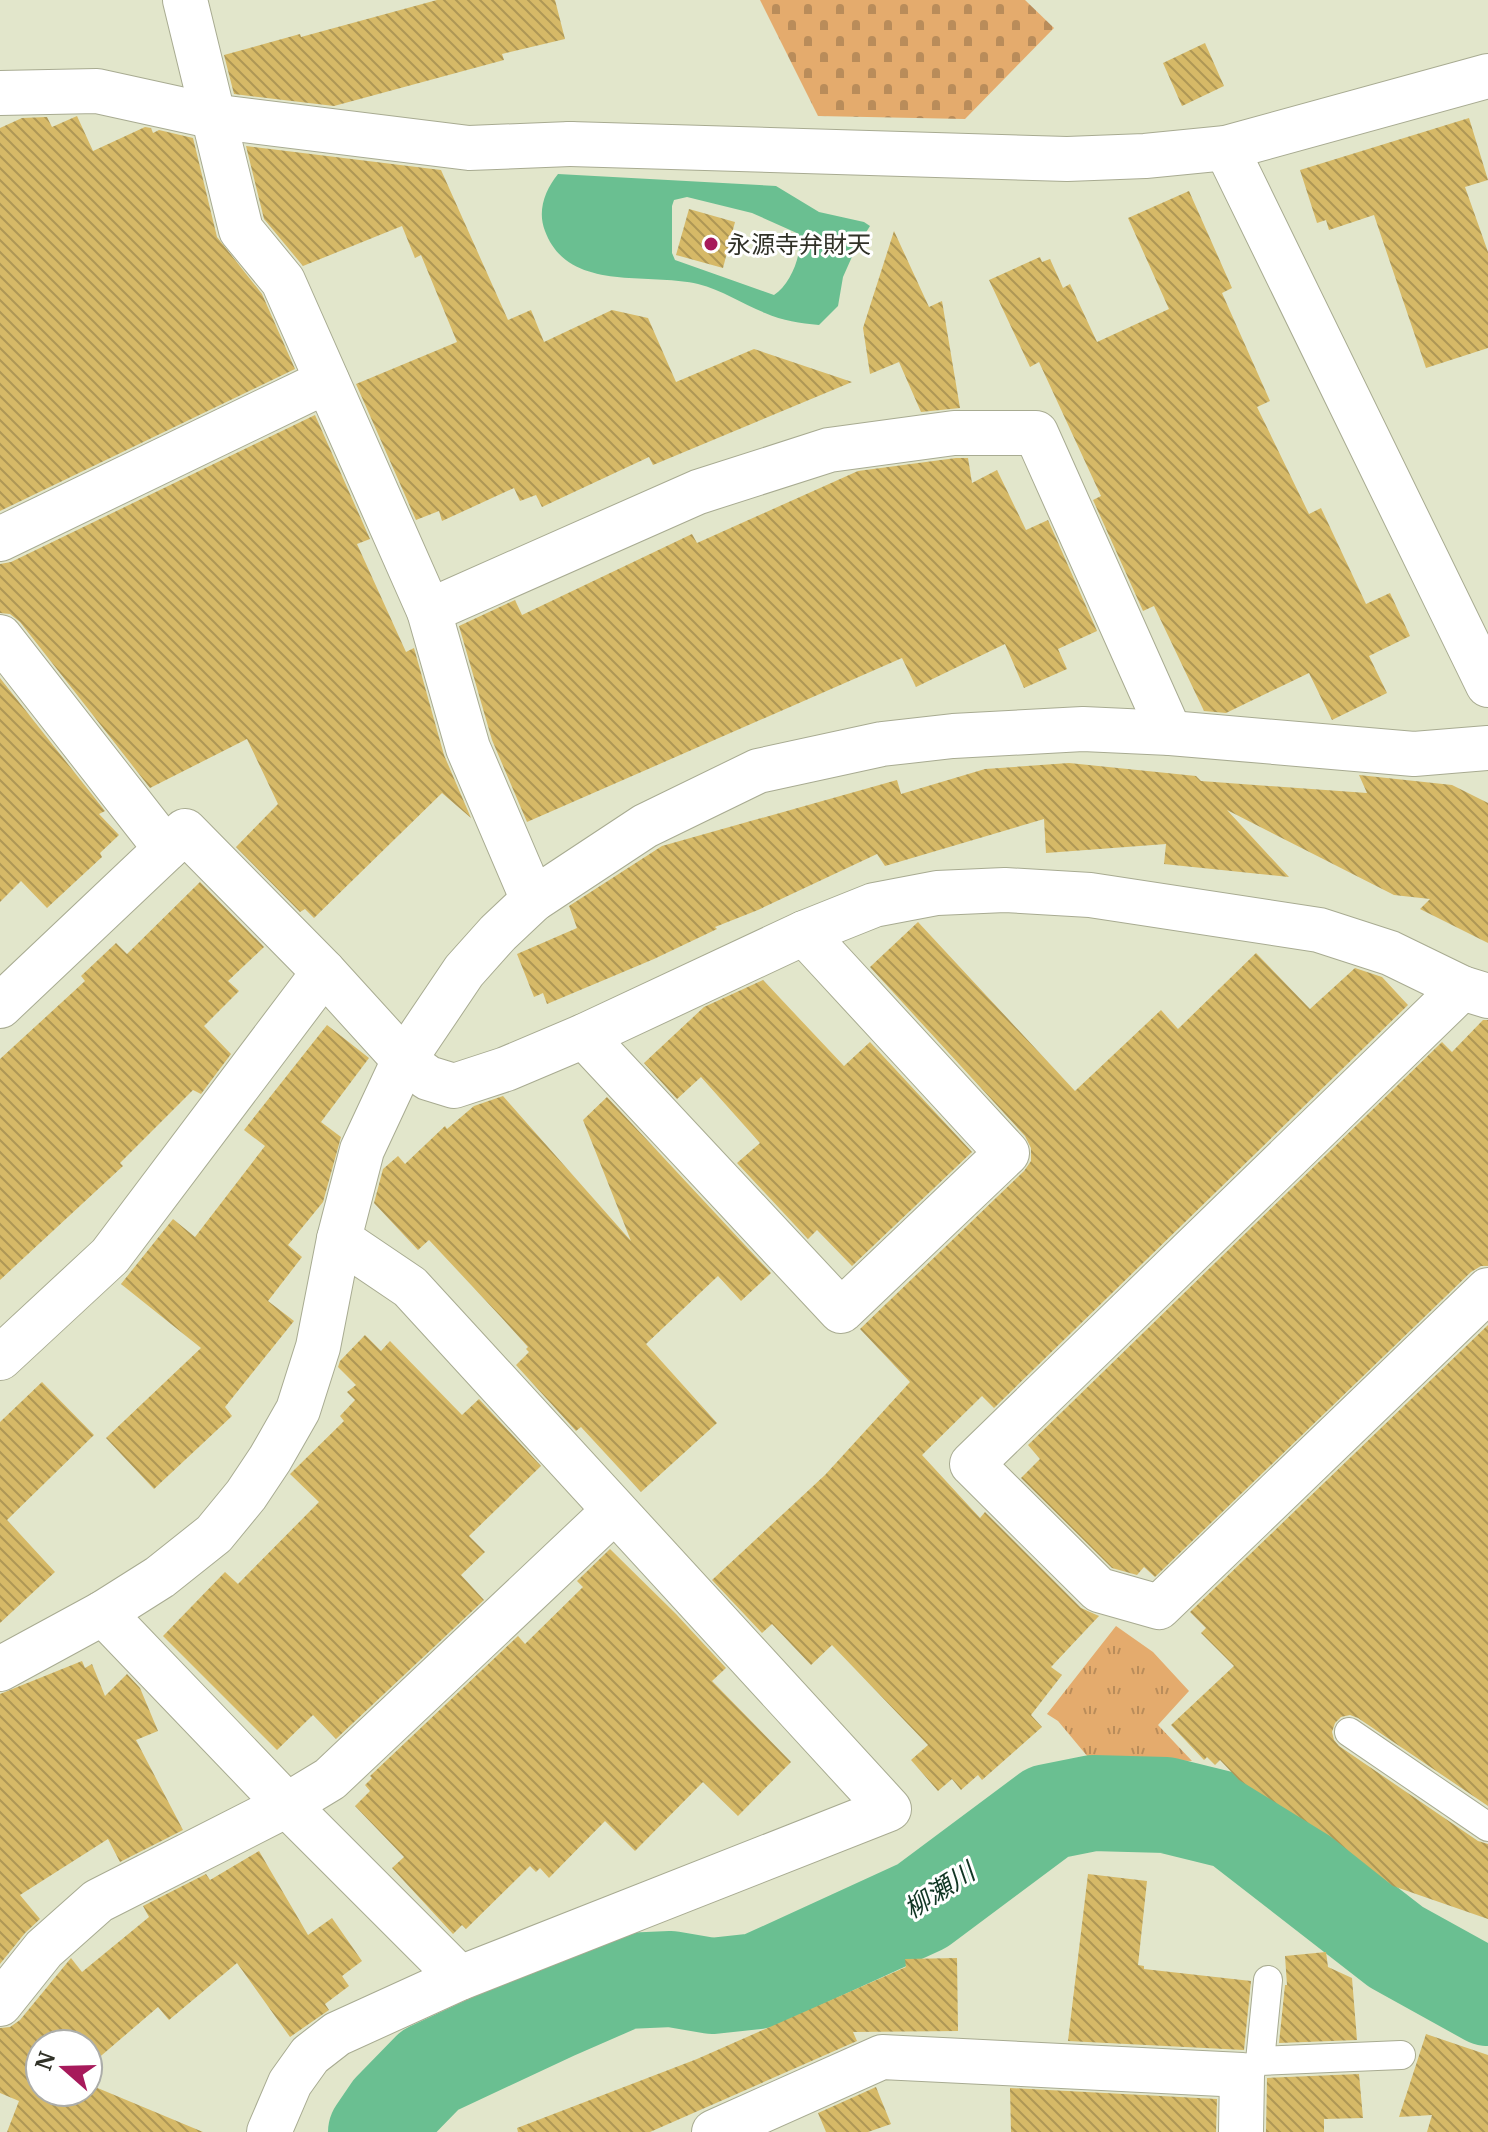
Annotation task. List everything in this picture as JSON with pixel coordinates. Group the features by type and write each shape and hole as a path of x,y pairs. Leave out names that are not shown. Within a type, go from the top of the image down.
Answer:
{"street":[{"path":"185,0 241,230 283,281 429,611 468,748 533,900"},
{"path":"0,93 97,91 211,116 469,148 570,144 1067,159 1226,148 1488,76"},
{"path":"1226,148 1488,685"},
{"path":"0,539 327,381"},
{"path":"429,611 698,492 829,450 954,433 1036,433 1170,733"},
{"path":"0,637 166,849"},
{"path":"0,1669 103,1613 160,1577 214,1534 246,1495 298,1410 318,1347 339,1239 362,1150 404,1060 464,971 498,933 533,900 645,826 758,771 882,744 953,736 1083,729 1170,733 1414,754 1488,748"},
{"path":"0,1006 185,831 324,972 404,1060 428,1078 454,1086 506,1069 584,1036 804,933 874,905 937,893 1005,890 1090,895 1319,930 1390,953 1475,992 972,1464 1099,1590 1159,1607 1488,1290"},
{"path":"584,1036 841,1311 1007,1153 804,933"},
{"path":"0,1358 110,1256 324,972"},
{"path":"269,2132 290,2083 310,2055 337,2034 460,1978 889,1809 410,1287 339,1239"},
{"path":"0,2004 44,1949 98,1901 287,1805 330,1779 614,1511"},
{"path":"103,1613 287,1805 460,1978"},
{"path":"714,2132 882,2057 1251,2068 1241,2132"}],"lane":[{"path":"1349,1732 1488,1827"},
{"path":"1268,1980 1251,2068 1401,2055"}],"green space":[{"path":"760,0 1025,0 1054,28 965,119 818,116"},
{"path":"1116,1626 1153,1652 1189,1691 1158,1725 1192,1761 1088,1757 1058,1721 1047,1714"}],"shaded area":[{"path":"558,174 776,186 819,212 870,226 843,277 838,306 819,325 798,322 772,316 698,284 611,276 571,264 556,251 543,223 544,201","holes":["687,197 752,213 799,234 794,268 786,284 774,295 675,260 672,253 674,200"]}],"building":[{"path":"437,0 555,0 565,39 502,54 504,60 334,106 234,94 224,55"},
{"path":"1205,43 1224,86 1182,106 1163,63"},
{"path":"77,116 93,151 145,127 151,128 153,133 159,130 193,138 217,237 262,294 295,369 0,511 0,128 22,118 47,117 52,127"},
{"path":"1469,118 1488,180 1465,187 1488,252 1488,348 1426,368 1374,215 1329,230 1326,220 1317,223 1300,170"},
{"path":"246,146 441,170 508,320 531,310 544,342 612,310 648,318 676,382 754,349 852,382 653,465 649,457 542,507 536,495 520,501 514,488 442,521 439,511 416,520 356,384 457,342 421,255 415,258 402,226 303,266 264,219"},
{"path":"1189,191 1232,288 1222,293 1270,401 1257,407 1309,514 1321,508 1366,604 1390,593 1410,636 1369,656 1387,693 1332,720 1309,673 1226,713 1204,711 1154,606 1143,611 1093,500 1101,496 1039,362 1030,367 989,280 1040,257 1042,262 1050,259 1063,288 1070,284 1097,342 1169,309 1128,218"},
{"name":"永源寺弁財天","path":"689,209 735,222 723,268 676,255"},
{"path":"894,231 929,307 942,301 960,408 921,412 899,362 870,374 863,328"},
{"path":"315,415 370,539 357,544 406,652 414,648 444,755 471,818 442,793 314,918 305,909 300,912 236,847 278,804 247,739 150,788 20,622 10,614 0,613 0,564 11,562"},
{"path":"968,458 972,483 997,470 1026,530 1048,520 1097,631 1058,649 1067,669 1024,688 1005,644 916,687 902,658 527,822 492,740 459,626 515,600 522,615 692,534 697,543 858,471"},
{"path":"0,678 105,811 99,814 119,835 100,853 102,857 47,908 21,881 0,902"},
{"path":"1069,763 1196,776 1201,781 1367,793 1359,775 1452,785 1488,803 1488,943 1420,909 1430,899 1394,895 1227,810 1289,877 1164,864 1166,844 1046,853 1044,819 885,866 877,854 715,927 717,929 654,959 547,1004 543,993 534,997 517,954 577,928 569,906 662,846 897,780 901,794 985,769"},
{"path":"200,882 264,947 228,981 239,991 204,1026 231,1054 201,1094 193,1090 120,1163 123,1166 0,1280 0,1059 85,981 81,976 116,943 127,954"},
{"path":"918,922 1075,1091 1161,1010 1178,1029 1256,953 1310,1009 1355,968 1382,977 1408,1005 994,1408 982,1396 922,1455 980,1518 985,1512 1081,1608 1099,1616 1051,1667 1062,1675 1031,1715 1042,1727 982,1780 978,1775 961,1790 952,1779 938,1791 911,1760 928,1745 832,1645 811,1665 772,1624 762,1633 712,1580 825,1475 910,1382 860,1329 1031,1161 1031,1148 1025,1136 870,967"},
{"path":"763,980 844,1066 870,1042 972,1152 852,1266 817,1230 808,1239 737,1163 760,1143 701,1077 677,1099 644,1063 704,1007"},
{"path":"1483,1020 1488,1020 1488,1266 1471,1272 1155,1577 1144,1567 1137,1575 1112,1568 1021,1478 1040,1459 1028,1445 1442,1042 1452,1052"},
{"path":"327,1025 369,1058 321,1122 341,1137 323,1202 288,1245 302,1257 268,1301 294,1321 225,1407 232,1416 154,1489 106,1438 201,1348 121,1284 173,1219 195,1237 265,1146 244,1130"},
{"path":"503,1096 631,1241 583,1120 607,1097 771,1273 741,1301 718,1276 646,1344 717,1423 641,1492 581,1427 576,1431 516,1365 529,1352 528,1347 501,1317 429,1240 418,1250 374,1203 383,1169 398,1156 405,1164 445,1126 447,1129 474,1106"},
{"path":"1488,1325 1488,1806 1358,1718 1350,1715 1341,1717 1332,1732 1339,1746 1478,1841 1488,1844 1488,1919 1393,1886 1330,1836 1239,1780 1220,1760 1215,1765 1207,1757 1204,1760 1171,1725 1234,1666 1201,1633 1206,1628 1190,1612"},
{"path":"365,1335 381,1351 390,1341 462,1415 479,1399 541,1466 469,1536 485,1552 461,1575 484,1600 336,1739 313,1715 277,1750 163,1636 225,1572 238,1584 319,1502 290,1474 344,1421 340,1416 355,1400 347,1392 356,1385 338,1367"},
{"path":"42,1382 94,1435 7,1520 55,1572 0,1623 0,1422"},
{"path":"610,1549 726,1668 712,1681 791,1762 738,1816 703,1782 635,1851 605,1821 549,1878 540,1868 536,1872 530,1866 466,1929 462,1925 453,1934 392,1868 404,1857 355,1806 370,1791 365,1785 372,1778 370,1776 518,1636 525,1644 583,1587 577,1581"},
{"path":"82,1661 85,1668 92,1664 105,1696 127,1674 140,1688 158,1731 136,1740 183,1830 120,1862 108,1839 20,1895 40,1919 0,1964 0,1694"},
{"path":"259,1851 308,1935 332,1918 362,1961 342,1976 349,1986 325,2004 329,2010 290,2037 237,1963 169,2020 158,2007 104,2053 104,2028 24,2028 24,2108 104,2108 104,2091 203,2132 7,2132 19,2101 0,2093 0,2028 10,2027 20,2020 71,1958 82,1972 149,1917 143,1906 206,1874 210,1880"},
{"path":"1088,1874 1147,1881 1138,1965 1144,1966 1144,1969 1251,1981 1244,2050 1068,2041"},
{"path":"1326,1952 1328,1967 1352,1978 1357,2040 1279,2043 1287,1985 1285,1956"},
{"path":"957,1958 958,2031 853,2032 857,2041 650,2132 518,2132 517,2128 697,2059 906,1967 905,1959"},
{"path":"1426,2034 1488,2055 1488,2132 1427,2132 1432,2115 1399,2117"},
{"path":"1359,2074 1363,2118 1324,2119 1324,2132 1266,2132 1267,2078"},
{"path":"876,2087 891,2124 868,2132 826,2132 818,2113"},
{"path":"1010,2088 1217,2099 1216,2132 1011,2132"}],"waterway":[{"name":"柳瀬川","path":"376,2132 391,2110 430,2070 554,2012 625,1981 671,1979 712,1986 758,1981 922,1906 1048,1812 1093,1803 1166,1805 1235,1822 1396,1947 1488,1998"}],"place":[{"name":"永源寺弁財天","path":"711,244"}]}
